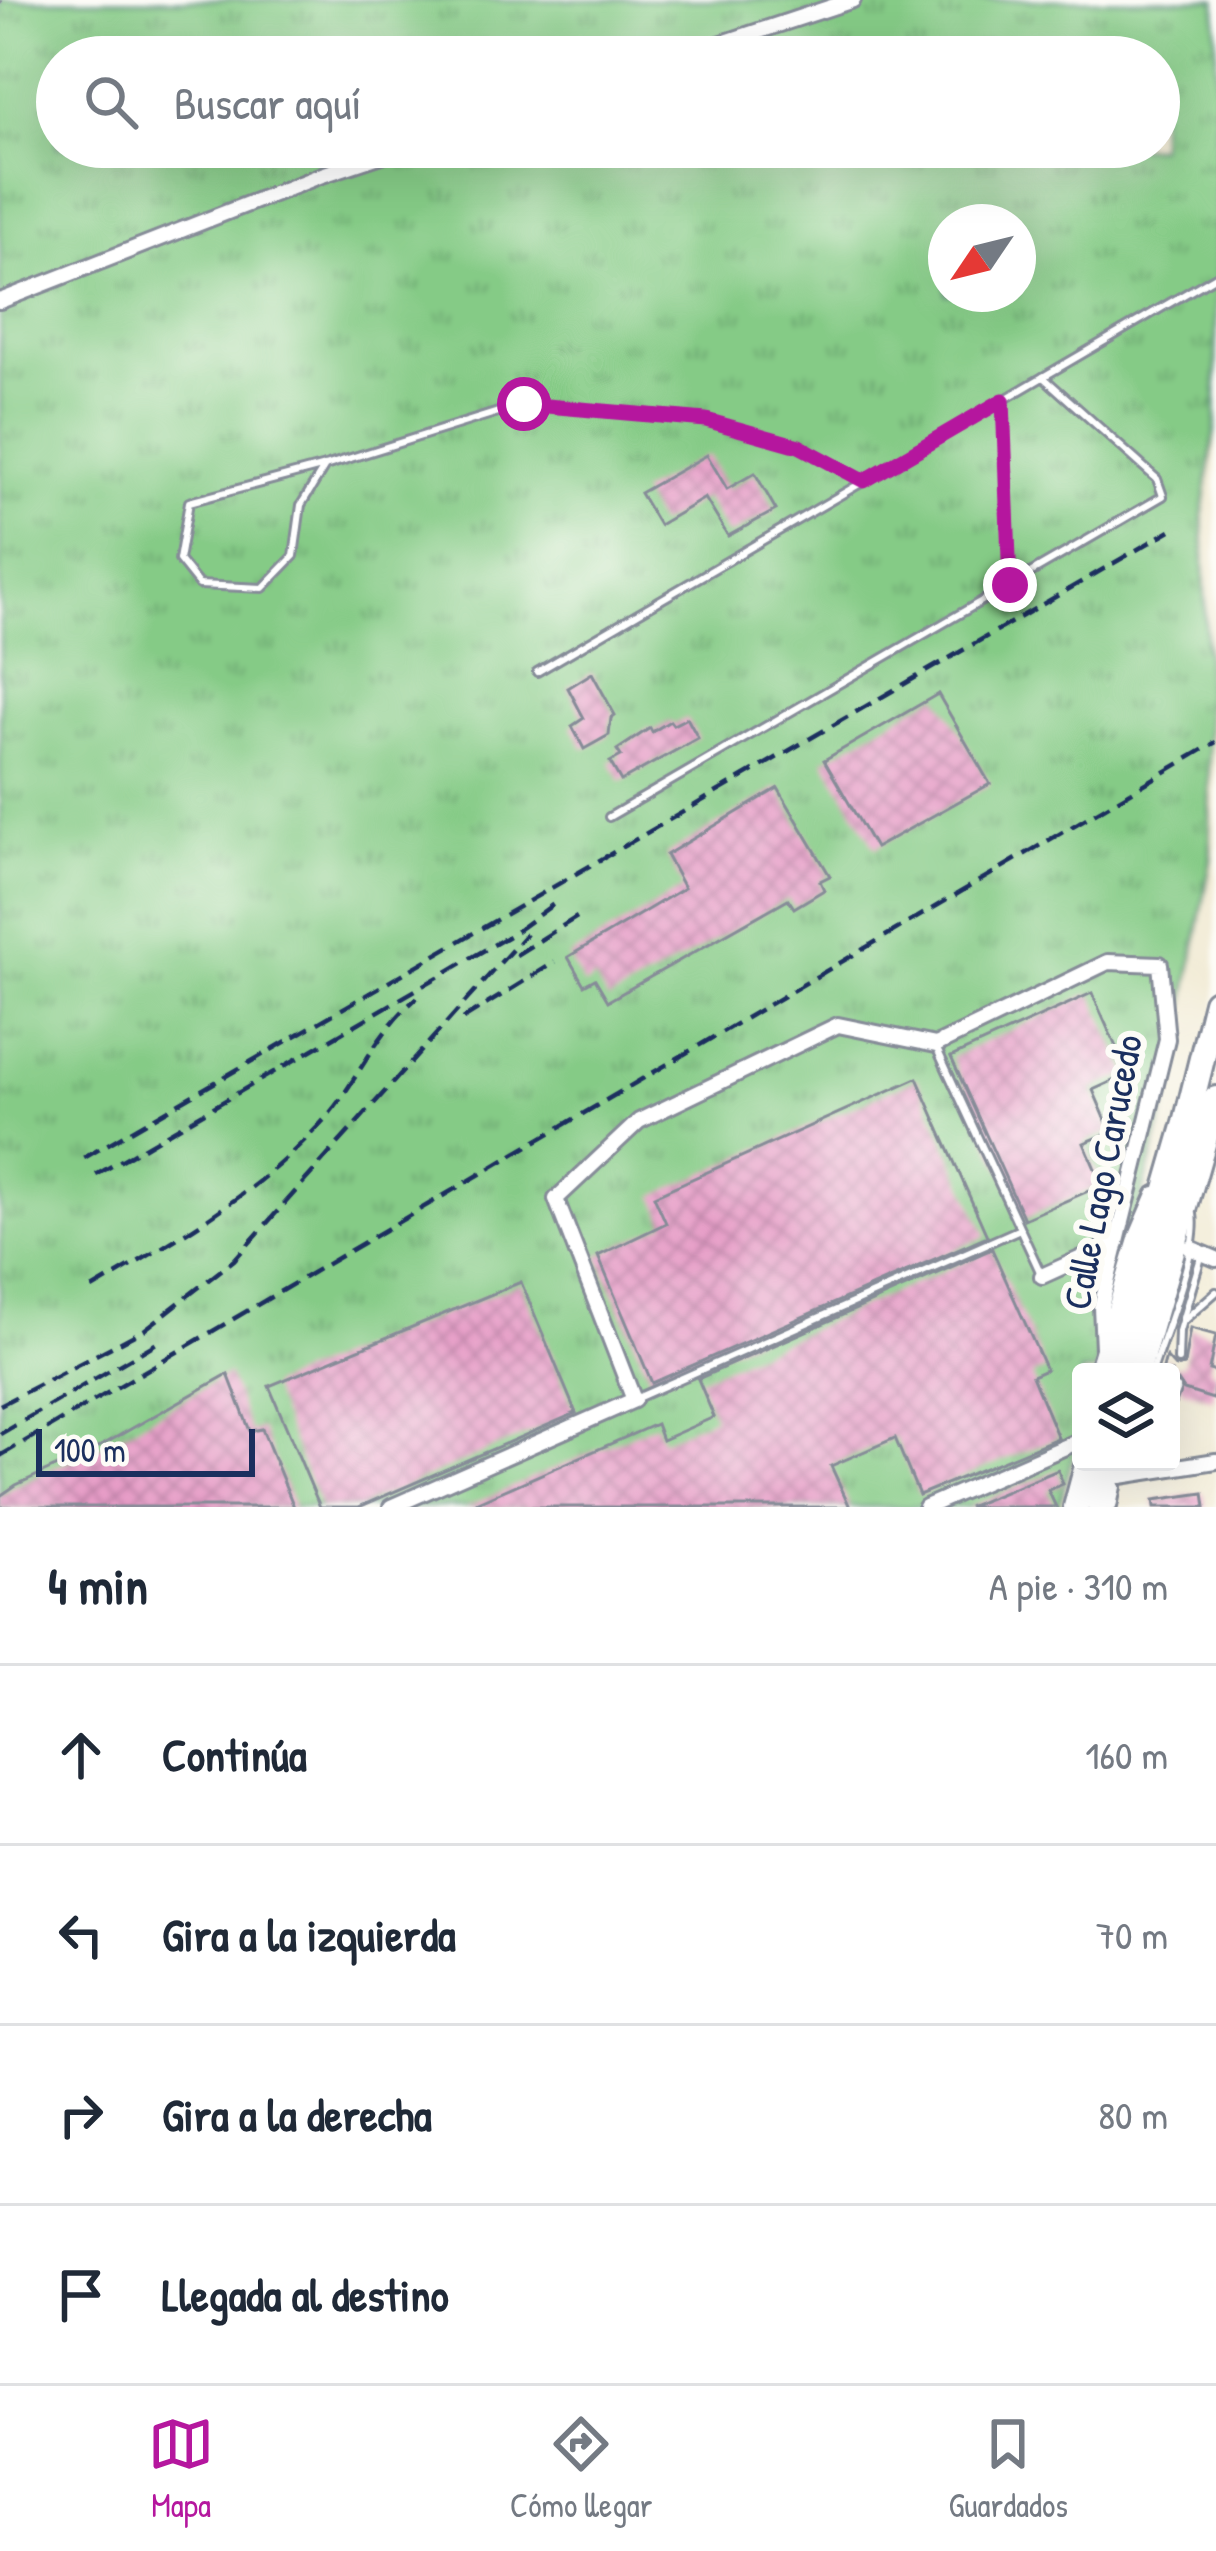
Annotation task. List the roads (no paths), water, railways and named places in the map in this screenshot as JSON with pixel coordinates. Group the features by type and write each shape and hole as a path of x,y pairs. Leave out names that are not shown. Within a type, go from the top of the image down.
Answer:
{"highway":[{"path":"1108,1360 1186,1123 1216,1002"},
{"path":"1139,1363 1216,1099"},
{"path":"1084,1471 1085,1502"},
{"path":"1085,1502 1115,1471"}],"street":[{"path":"744,36 853,0"},
{"path":"0,301 343,168"},
{"name":"Calle Lago Carucedo","path":"936,1046 1108,962 1160,964 1167,1040 1102,1307 1108,1360"},
{"path":"391,1507 634,1400 556,1199 639,1121 838,1025 936,1046"},
{"path":"1042,1276 1117,1242"},
{"path":"926,1507 1072,1449"},
{"path":"1180,1463 1216,1460"}],"lane":[{"path":"537,672 1216,276"},
{"path":"609,818 1163,496 1157,479 1043,377"},
{"path":"1003,400 1010,585"},
{"path":"325,466 301,506 294,556 263,588 200,585 179,560 189,502 325,466 524,404 706,420 799,446 864,481"},
{"name":"Calle Lago Carucedo","path":"936,1046 1042,1276"},
{"path":"1178,1360 1181,1322 1203,1254 1190,1192"},
{"path":"634,1400 1021,1229"},
{"path":"1156,1363 1203,1254"},
{"path":"1181,1322 1216,1292"},
{"path":"1113,1507 1118,1471"}],"railway":[{"path":"84,1158 1171,530"},
{"path":"0,1456 1216,742"},
{"path":"96,1175 514,933 555,903"},
{"path":"516,955 577,917"},
{"path":"0,1405 144,1330 234,1260 526,934"},
{"path":"463,1019 555,962"},
{"path":"92,1289 214,1214 296,1149 346,1091 389,1026 417,998"},
{"path":"0,1434 162,1340"}]}
